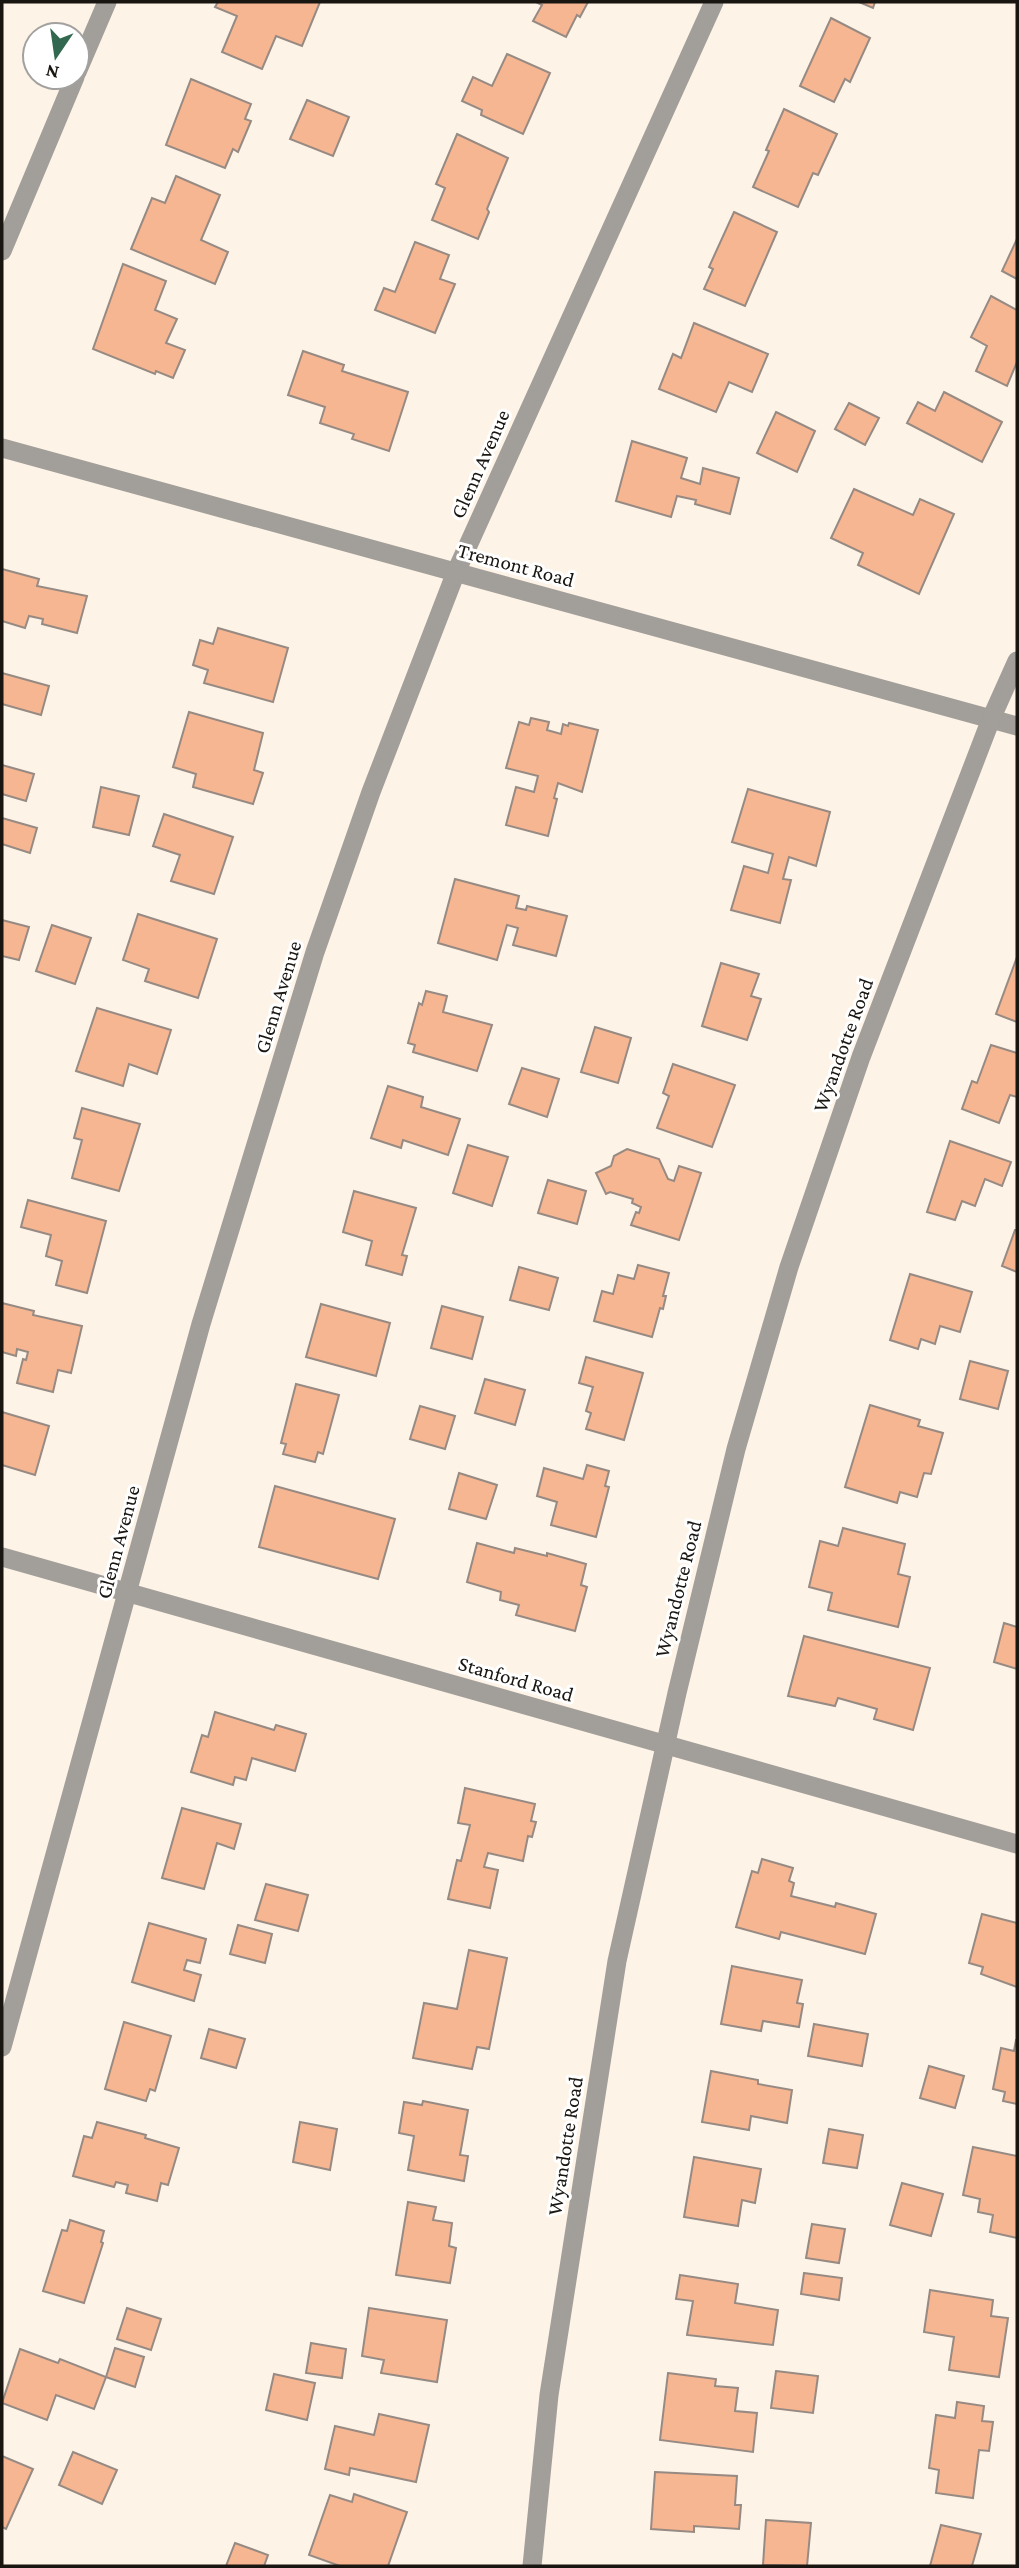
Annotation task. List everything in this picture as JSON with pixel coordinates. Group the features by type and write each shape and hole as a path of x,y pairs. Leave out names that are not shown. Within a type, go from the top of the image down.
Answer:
{"street":[{"path":"91,39 107,2"},
{"name":"Glenn Avenue","path":"2,2047 201,1324 315,952 371,792 456,572 714,2"},
{"path":"2,251 69,91"},
{"name":"Tremont Road","path":"2,447 1017,726"},
{"name":"Wyandotte Road","path":"532,2566 549,2395 617,1961 665,1745 736,1449 789,1268 861,1057 991,719 1017,661"},
{"name":"Stanford Road","path":"2,1557 1017,1843"}],"building":[{"path":"218,2 320,2 302,46 276,36 262,69 222,52 237,16 215,7"},
{"path":"536,2 588,2 580,17 577,15 566,37 533,21 542,5"},
{"path":"859,2 875,2 873,8"},
{"path":"831,18 870,38 850,82 845,79 834,102 800,86"},
{"path":"507,54 550,73 523,134 481,115 482,110 462,101 473,77 492,86"},
{"path":"191,79 251,104 245,119 251,121 238,152 233,149 225,168 166,145"},
{"path":"307,100 349,117 333,156 290,139"},
{"path":"784,109 837,134 818,175 813,173 798,207 753,187"},
{"path":"457,134 508,158 478,239 432,220 445,188 436,184"},
{"path":"176,176 220,195 201,240 228,252 215,284 131,249 152,198 165,203"},
{"path":"734,212 777,232 745,306 704,289 713,269 709,267"},
{"path":"1017,239 1017,279 1002,271"},
{"path":"415,242 449,255 440,279 455,284 435,333 375,310 384,288 395,292"},
{"path":"123,264 166,281 155,310 177,319 166,343 185,350 173,378 156,371 155,374 93,349"},
{"path":"991,296 1017,310 1017,362 1007,386 976,371 987,346 971,337"},
{"path":"694,323 768,354 752,392 729,382 716,412 659,389 673,354 681,358"},
{"path":"303,351 344,365 342,371 408,392 389,451 352,439 354,434 320,423 325,407 288,395"},
{"path":"944,392 1002,422 982,462 907,423 918,402 935,411"},
{"path":"849,403 879,418 865,445 835,429"},
{"path":"776,412 815,431 797,472 757,453"},
{"path":"632,441 687,458 681,478 700,484 703,468 739,478 730,514 695,504 696,500 677,496 671,517 616,501"},
{"path":"854,489 913,515 920,499 954,514 919,594 858,565 863,553 831,538"},
{"path":"2,569 39,579 37,586 87,596 77,633 42,624 43,619 29,616 25,628 2,621"},
{"path":"218,628 288,648 273,702 204,683 208,670 193,665 200,640 213,644"},
{"path":"2,673 49,686 41,715 2,704"},
{"path":"189,712 263,733 254,770 263,773 253,804 193,787 196,774 173,767"},
{"path":"531,718 549,722 547,730 561,734 563,724 568,726 569,723 598,730 582,792 558,783 548,836 506,825 516,787 534,792 538,776 506,768 519,722 529,725"},
{"path":"2,765 34,774 26,801 2,794"},
{"path":"101,787 139,796 129,835 93,827"},
{"path":"748,789 830,812 816,866 789,857 783,879 791,880 780,923 731,910 744,866 768,873 773,854 732,842"},
{"path":"164,814 233,837 214,894 171,881 180,855 153,846"},
{"path":"2,818 37,828 30,853 2,844"},
{"path":"455,879 519,896 516,908 526,910 527,906 567,916 556,956 513,945 518,928 507,925 497,960 438,943"},
{"path":"138,914 217,939 198,998 145,981 149,969 123,960"},
{"path":"2,920 29,927 19,960 2,956"},
{"path":"52,925 91,938 75,984 36,971"},
{"path":"1017,957 1017,1022 996,1014"},
{"path":"721,963 759,974 751,996 761,999 747,1040 702,1026"},
{"path":"426,991 447,996 443,1012 492,1025 477,1071 413,1052 415,1045 408,1043 419,1003 422,1005"},
{"path":"97,1008 171,1030 157,1074 129,1064 123,1086 76,1071"},
{"path":"595,1027 631,1038 618,1083 581,1072"},
{"path":"991,1045 1017,1053 1017,1097 1010,1095 999,1123 962,1109 972,1081 977,1083"},
{"path":"673,1064 735,1085 712,1147 657,1128 669,1096 663,1093"},
{"path":"522,1068 559,1079 547,1117 509,1104"},
{"path":"388,1086 423,1097 421,1107 460,1119 448,1155 403,1140 401,1148 371,1138"},
{"path":"82,1108 140,1124 119,1191 72,1178 82,1140 74,1138"},
{"path":"950,1141 1011,1162 1002,1186 985,1179 975,1206 962,1201 955,1220 927,1212"},
{"path":"468,1145 508,1157 492,1206 453,1193"},
{"path":"627,1149 659,1159 668,1179 674,1181 679,1166 701,1173 679,1240 631,1225 641,1207 632,1203 633,1199 610,1192 606,1194 596,1173 611,1166 614,1156"},
{"path":"548,1180 586,1191 577,1224 538,1213"},
{"path":"354,1191 416,1208 402,1255 407,1256 402,1275 366,1265 372,1241 343,1232"},
{"path":"28,1200 106,1221 87,1293 56,1285 62,1261 46,1256 51,1235 21,1227"},
{"path":"1017,1230 1017,1272 1002,1266"},
{"path":"638,1265 669,1273 663,1296 666,1296 663,1309 660,1308 652,1337 594,1321 602,1291 613,1294 618,1275 634,1279"},
{"path":"519,1267 558,1278 549,1310 510,1300"},
{"path":"910,1274 972,1292 960,1332 940,1326 935,1344 921,1339 918,1349 890,1340"},
{"path":"2,1303 34,1311 33,1315 82,1326 71,1373 58,1370 53,1392 17,1383 23,1359 26,1360 28,1352 17,1349 16,1356 2,1352"},
{"path":"321,1304 390,1323 376,1376 306,1357"},
{"path":"442,1306 483,1317 472,1359 431,1348"},
{"path":"586,1357 643,1373 624,1440 586,1429 591,1413 586,1411 593,1387 579,1383"},
{"path":"970,1361 1008,1371 998,1409 960,1399"},
{"path":"485,1379 525,1390 515,1425 475,1413"},
{"path":"296,1384 339,1395 323,1454 318,1452 315,1462 283,1454 286,1444 281,1443"},
{"path":"870,1405 920,1420 918,1426 943,1433 931,1474 924,1473 917,1497 900,1492 897,1503 845,1487"},
{"path":"420,1406 455,1416 445,1449 410,1439"},
{"path":"2,1412 49,1426 35,1475 2,1465"},
{"path":"587,1465 609,1471 605,1486 609,1487 596,1537 551,1525 557,1502 537,1496 544,1468 583,1479"},
{"path":"459,1473 497,1485 486,1519 449,1509"},
{"path":"275,1486 395,1519 378,1579 259,1547"},
{"path":"843,1528 905,1544 898,1574 910,1577 898,1627 828,1610 832,1593 809,1587 820,1541 838,1546"},
{"path":"477,1543 514,1553 515,1548 547,1556 547,1553 586,1564 581,1585 587,1587 575,1631 516,1615 519,1605 500,1600 501,1592 467,1582"},
{"path":"1004,1623 1017,1627 1017,1669 994,1662"},
{"path":"804,1636 930,1668 913,1730 874,1719 877,1709 838,1698 835,1706 788,1696"},
{"path":"215,1712 274,1730 276,1725 306,1734 295,1771 252,1758 246,1780 235,1777 233,1785 191,1772 202,1735 208,1737"},
{"path":"465,1788 535,1804 531,1821 536,1822 532,1837 528,1836 523,1861 488,1853 484,1867 498,1870 490,1908 448,1899 457,1860 461,1861 470,1825 458,1823"},
{"path":"182,1808 241,1824 234,1849 217,1843 204,1889 162,1878"},
{"path":"762,1859 793,1868 789,1881 794,1883 791,1896 835,1907 836,1903 876,1914 865,1954 781,1932 779,1939 736,1927 752,1871 758,1873"},
{"path":"266,1884 308,1895 298,1931 255,1920"},
{"path":"982,1914 1017,1923 1017,1987 981,1974 983,1967 969,1963"},
{"path":"149,1923 206,1939 200,1963 187,1960 184,1970 201,1975 194,2001 132,1982"},
{"path":"238,1925 272,1934 265,1963 230,1954"},
{"path":"469,1950 507,1958 489,2049 477,2047 472,2069 413,2058 424,2003 457,2009"},
{"path":"732,1966 802,1980 797,2003 803,2004 799,2027 763,2021 761,2031 721,2024"},
{"path":"124,2022 171,2036 155,2091 150,2089 146,2101 105,2089"},
{"path":"814,2024 868,2034 862,2066 808,2056"},
{"path":"209,2029 245,2039 236,2068 201,2058"},
{"path":"1016,2040 1017,2104 1003,2101 1005,2092 993,2089 1001,2048 1014,2051"},
{"path":"929,2066 964,2076 955,2108 920,2098"},
{"path":"711,2071 792,2090 787,2123 751,2116 749,2130 702,2122"},
{"path":"423,2101 468,2110 460,2155 468,2156 464,2181 408,2170 414,2136 399,2133 404,2102 422,2105"},
{"path":"97,2122 146,2135 145,2138 179,2148 168,2185 161,2183 157,2201 126,2193 128,2185 116,2182 114,2187 73,2176 84,2136 92,2138"},
{"path":"300,2122 337,2129 330,2170 293,2162"},
{"path":"829,2129 863,2135 857,2168 823,2163"},
{"path":"973,2147 1017,2156 1017,2238 990,2232 993,2215 978,2212 980,2199 963,2195"},
{"path":"694,2157 761,2169 755,2203 742,2200 738,2226 684,2217"},
{"path":"902,2183 943,2194 931,2236 890,2225"},
{"path":"408,2202 436,2207 433,2220 452,2223 449,2246 456,2248 450,2283 396,2275"},
{"path":"70,2220 104,2231 103,2243 84,2303 43,2291 62,2230 67,2231"},
{"path":"812,2224 845,2229 839,2263 806,2258"},
{"path":"804,2273 842,2278 839,2300 801,2294"},
{"path":"680,2275 738,2284 735,2303 778,2310 773,2345 687,2335 693,2301 676,2299"},
{"path":"930,2290 993,2300 991,2316 1008,2318 999,2377 949,2370 954,2337 924,2332"},
{"path":"127,2308 161,2319 151,2350 117,2339"},
{"path":"369,2308 447,2320 437,2382 381,2373 384,2360 362,2356"},
{"path":"311,2343 346,2349 342,2378 306,2373"},
{"path":"115,2348 144,2357 135,2387 106,2377"},
{"path":"20,2349 58,2363 60,2359 106,2377 94,2409 56,2395 47,2420 2,2403"},
{"path":"776,2371 818,2376 813,2413 771,2408"},
{"path":"668,2373 716,2379 715,2386 738,2388 735,2411 757,2413 753,2452 660,2440"},
{"path":"274,2374 315,2383 307,2420 266,2410"},
{"path":"957,2402 984,2406 982,2421 993,2422 989,2451 979,2450 973,2498 936,2493 939,2470 929,2468 936,2415 955,2418"},
{"path":"379,2414 429,2425 416,2482 350,2468 349,2475 325,2469 335,2426 374,2435"},
{"path":"73,2452 117,2470 102,2504 59,2485"},
{"path":"2,2456 33,2469 6,2529 2,2527"},
{"path":"655,2472 737,2476 735,2505 741,2505 739,2529 694,2526 694,2532 651,2529"},
{"path":"354,2494 407,2512 388,2566 340,2566 309,2555 330,2495 352,2502"},
{"path":"766,2520 811,2523 807,2566 763,2565"},
{"path":"941,2525 981,2534 972,2566 930,2566"},
{"path":"235,2543 268,2555 264,2566 226,2566"}]}
